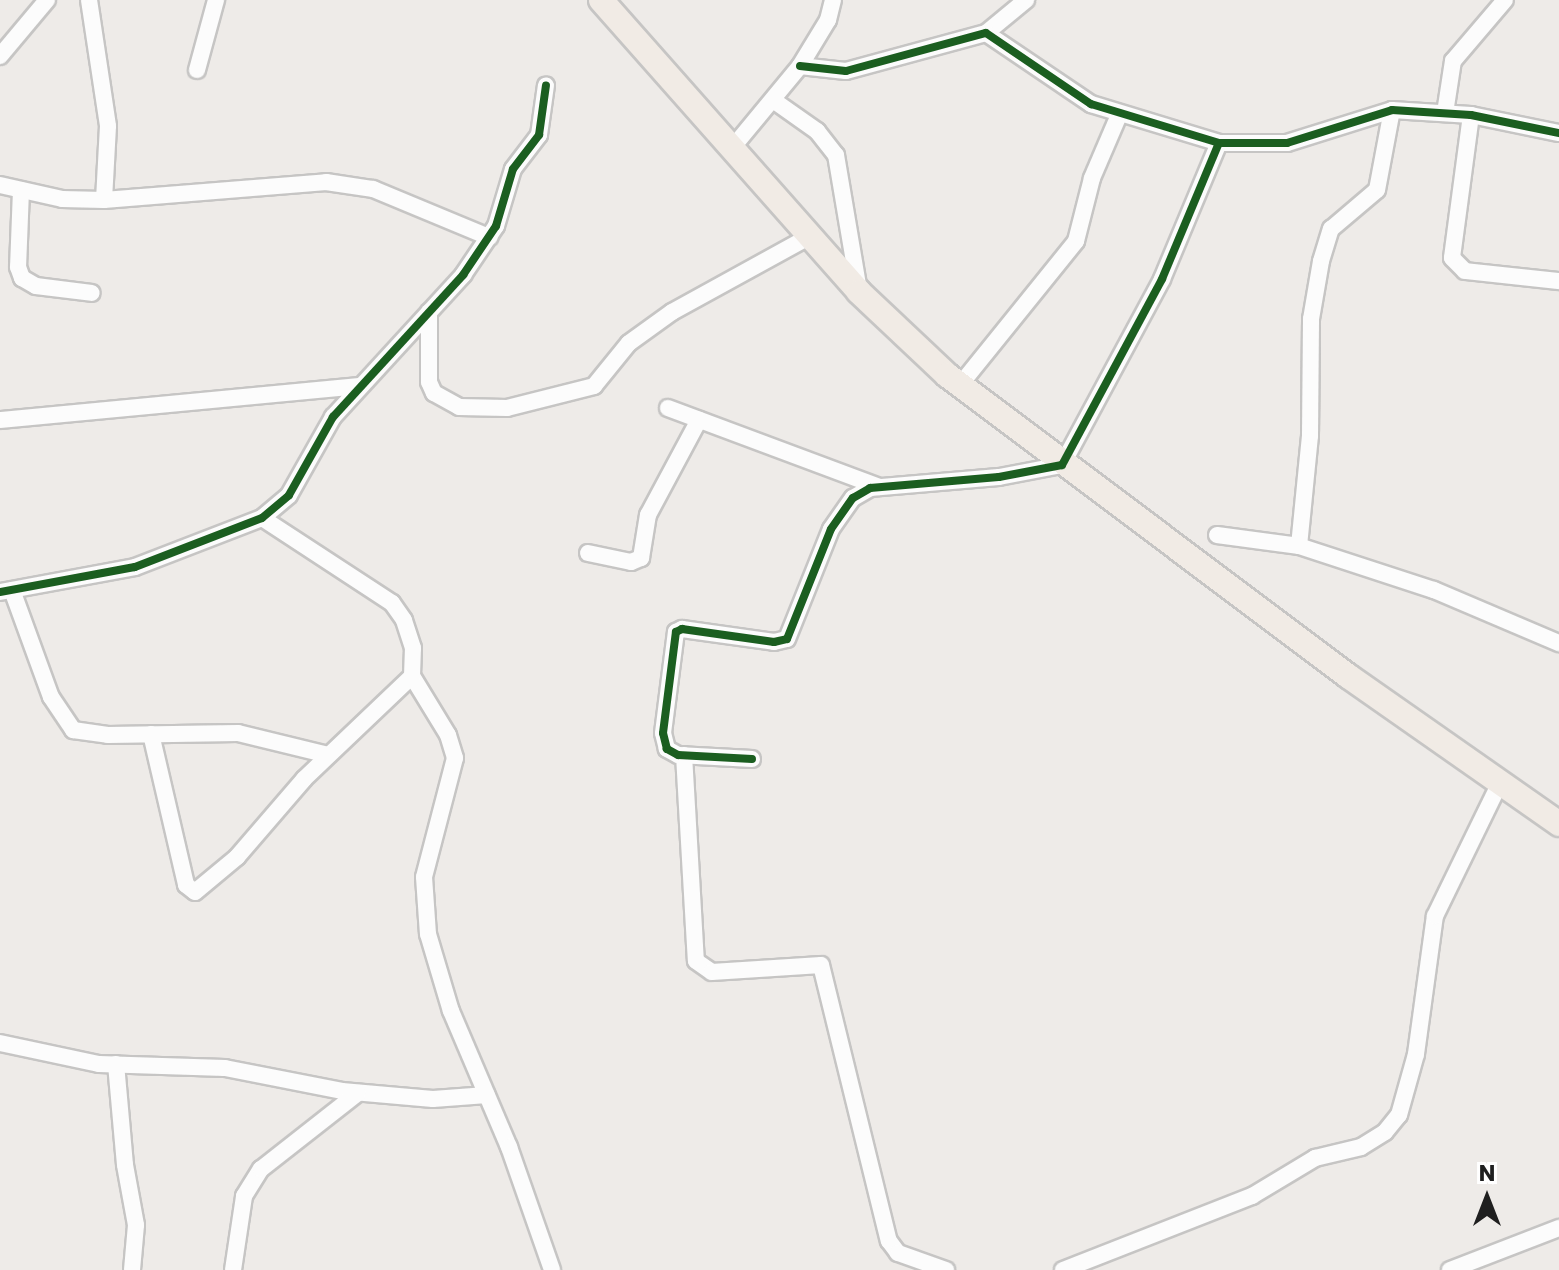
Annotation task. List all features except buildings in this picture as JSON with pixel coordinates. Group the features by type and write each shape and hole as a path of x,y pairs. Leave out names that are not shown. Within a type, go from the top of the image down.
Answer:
{"main road":[{"path":"601,0 859,292 960,385 1062,465 1559,824"}],"street":[{"path":"0,56 47,0"},
{"path":"89,0 108,126 104,200"},
{"path":"197,70 216,0"},
{"path":"733,147 800,66 828,20 833,0"},
{"path":"800,66 846,71 986,33 1026,0"},
{"path":"1445,113 1453,61 1505,0"},
{"path":"986,33 1071,94 1119,115 1219,143 1287,143 1392,110 1471,115 1559,133"},
{"path":"328,755 260,736 90,734 67,726 6,591 135,567 262,518 289,495 333,417 429,312 489,237 513,169 539,135 546,85"},
{"path":"773,100 817,131 836,155 859,292"},
{"path":"1299,546 1310,436 1311,319 1321,261 1331,229 1377,190 1392,110"},
{"path":"960,385 1076,241 1092,178 1119,115"},
{"path":"1471,115 1452,258 1465,271 1559,281"},
{"path":"752,759 684,755 667,749 663,733 676,632 690,629 774,642 787,639 844,508 853,498 879,487 999,477 1062,465 1162,279 1219,143"},
{"path":"0,185 62,199 104,200 326,182 373,189 489,237"},
{"path":"21,190 18,267 22,278 36,286 92,293"},
{"path":"429,312 429,382 434,393 459,407 507,408 594,386 629,343 672,312 810,236"},
{"path":"0,420 359,386"},
{"path":"668,408 879,487"},
{"path":"588,553 631,562 641,558 648,515 699,420"},
{"path":"262,518 392,603 404,620 413,648 412,676 448,735 455,758 424,877 428,934 451,1011 487,1095 552,1270"},
{"path":"1217,535 1299,546 1434,590 1559,643"},
{"path":"151,734 186,885 195,892 237,857 328,755 412,676"},
{"path":"684,755 696,961 712,972 821,965 889,1241 898,1253 946,1270"},
{"path":"1063,1270 1252,1196 1315,1158 1361,1147 1385,1132 1399,1115 1416,1054 1435,916 1500,783"},
{"path":"0,1043 116,1064 225,1068 358,1093 433,1099 487,1095"},
{"path":"116,1064 136,1225 132,1270"},
{"path":"233,1270 244,1196 261,1169 358,1093"},
{"path":"1450,1270 1559,1228"}],"cycle path":[{"path":"800,66 846,71 986,33 1091,104 1219,143 1287,143 1392,110 1471,115 1559,133"},
{"path":"0,592 135,567 262,518 289,495 333,417 463,275 496,226 513,169 539,135 546,85"},
{"path":"752,759 678,755 667,749 663,733 676,632 682,629 774,642 787,639 831,529 853,498 870,488 999,477 1062,465 1162,279 1219,143"}]}
